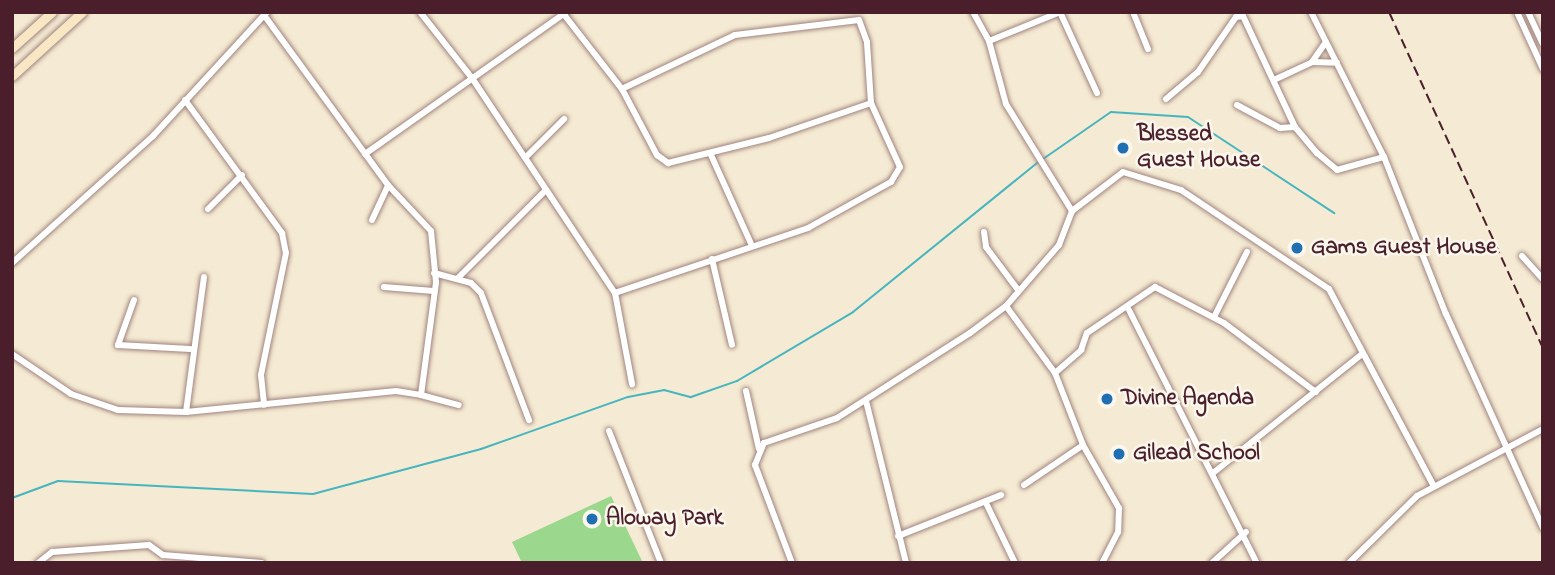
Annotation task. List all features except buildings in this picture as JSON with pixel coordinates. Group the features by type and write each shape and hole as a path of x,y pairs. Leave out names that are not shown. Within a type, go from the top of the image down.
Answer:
{"main road":[{"path":"12,48 52,12"},
{"path":"12,76 82,12"}],"street":[{"path":"420,12 472,78 526,157 544,192 615,293 632,384"},
{"path":"972,12 989,41 1001,92 1034,156 1072,211"},
{"path":"989,41 1060,12 1097,93"},
{"path":"1133,12 1148,49"},
{"path":"1311,12 1384,157 1446,314 1543,528"},
{"path":"1517,12 1543,69"},
{"path":"1528,12 1543,44"},
{"path":"365,155 564,13 622,89 659,159 710,155 871,103"},
{"path":"12,263 185,100 265,14 365,155 388,185 431,231 434,291 421,395"},
{"path":"1166,99 1198,72 1240,16 1276,79 1295,127 1337,170 1384,157"},
{"path":"615,293 808,228 899,176 871,103 865,29 854,20 735,35 622,89"},
{"path":"1312,62 1326,42"},
{"path":"1276,79 1312,62 1337,63"},
{"path":"185,100 242,175 285,247 261,375 264,405"},
{"path":"1237,105 1280,128 1295,127"},
{"path":"526,157 564,118"},
{"path":"710,155 752,246"},
{"path":"759,449 866,401 1006,306 1059,245 1072,211 1123,172 1181,190 1329,289 1433,485"},
{"path":"208,209 242,175"},
{"path":"372,220 388,185"},
{"path":"458,278 544,192"},
{"path":"984,232 986,247 1018,290"},
{"path":"1214,317 1247,252"},
{"path":"1522,256 1543,279"},
{"path":"712,259 732,345"},
{"path":"434,273 458,278 481,293 528,420"},
{"path":"186,412 190,349 204,277"},
{"path":"384,287 434,291"},
{"path":"1055,373 1081,350 1087,333 1129,310 1155,288 1214,317 1316,392"},
{"path":"134,300 118,345 190,349"},
{"path":"1006,306 1055,373 1083,445 1119,508 1118,533 1102,563"},
{"path":"1129,310 1246,532 1256,563"},
{"path":"12,354 95,403 186,412 396,391 459,405"},
{"path":"1213,473 1362,355"},
{"path":"746,391 759,449 755,465 792,563"},
{"path":"866,401 906,563"},
{"path":"1349,563 1433,485 1543,429"},
{"path":"609,431 661,563"},
{"path":"1024,485 1083,445"},
{"path":"898,536 986,505 1001,495"},
{"path":"986,505 1015,563"},
{"path":"1212,563 1246,532"},
{"path":"38,563 52,552 122,545 149,545 164,559 262,563"}],"green space":[{"name":"Aloway Park","path":"611,496 643,563 522,563 512,542"}],"waterway":[{"path":"1043,159 1111,112 1188,117 1334,213"},
{"path":"12,498 58,481 313,494 481,449 628,397 664,390 691,397 737,381 853,312 1038,162"}],"railway":[{"path":"1389,12 1543,348"}],"place":[{"name":"Blessed Guest House","path":"1123,148"},
{"name":"Gams Guest House","path":"1297,248"},
{"name":"Divine Agenda","path":"1107,399"},
{"name":"Gilead School","path":"1119,454"},
{"name":"Aloway Park","path":"592,519"}]}
